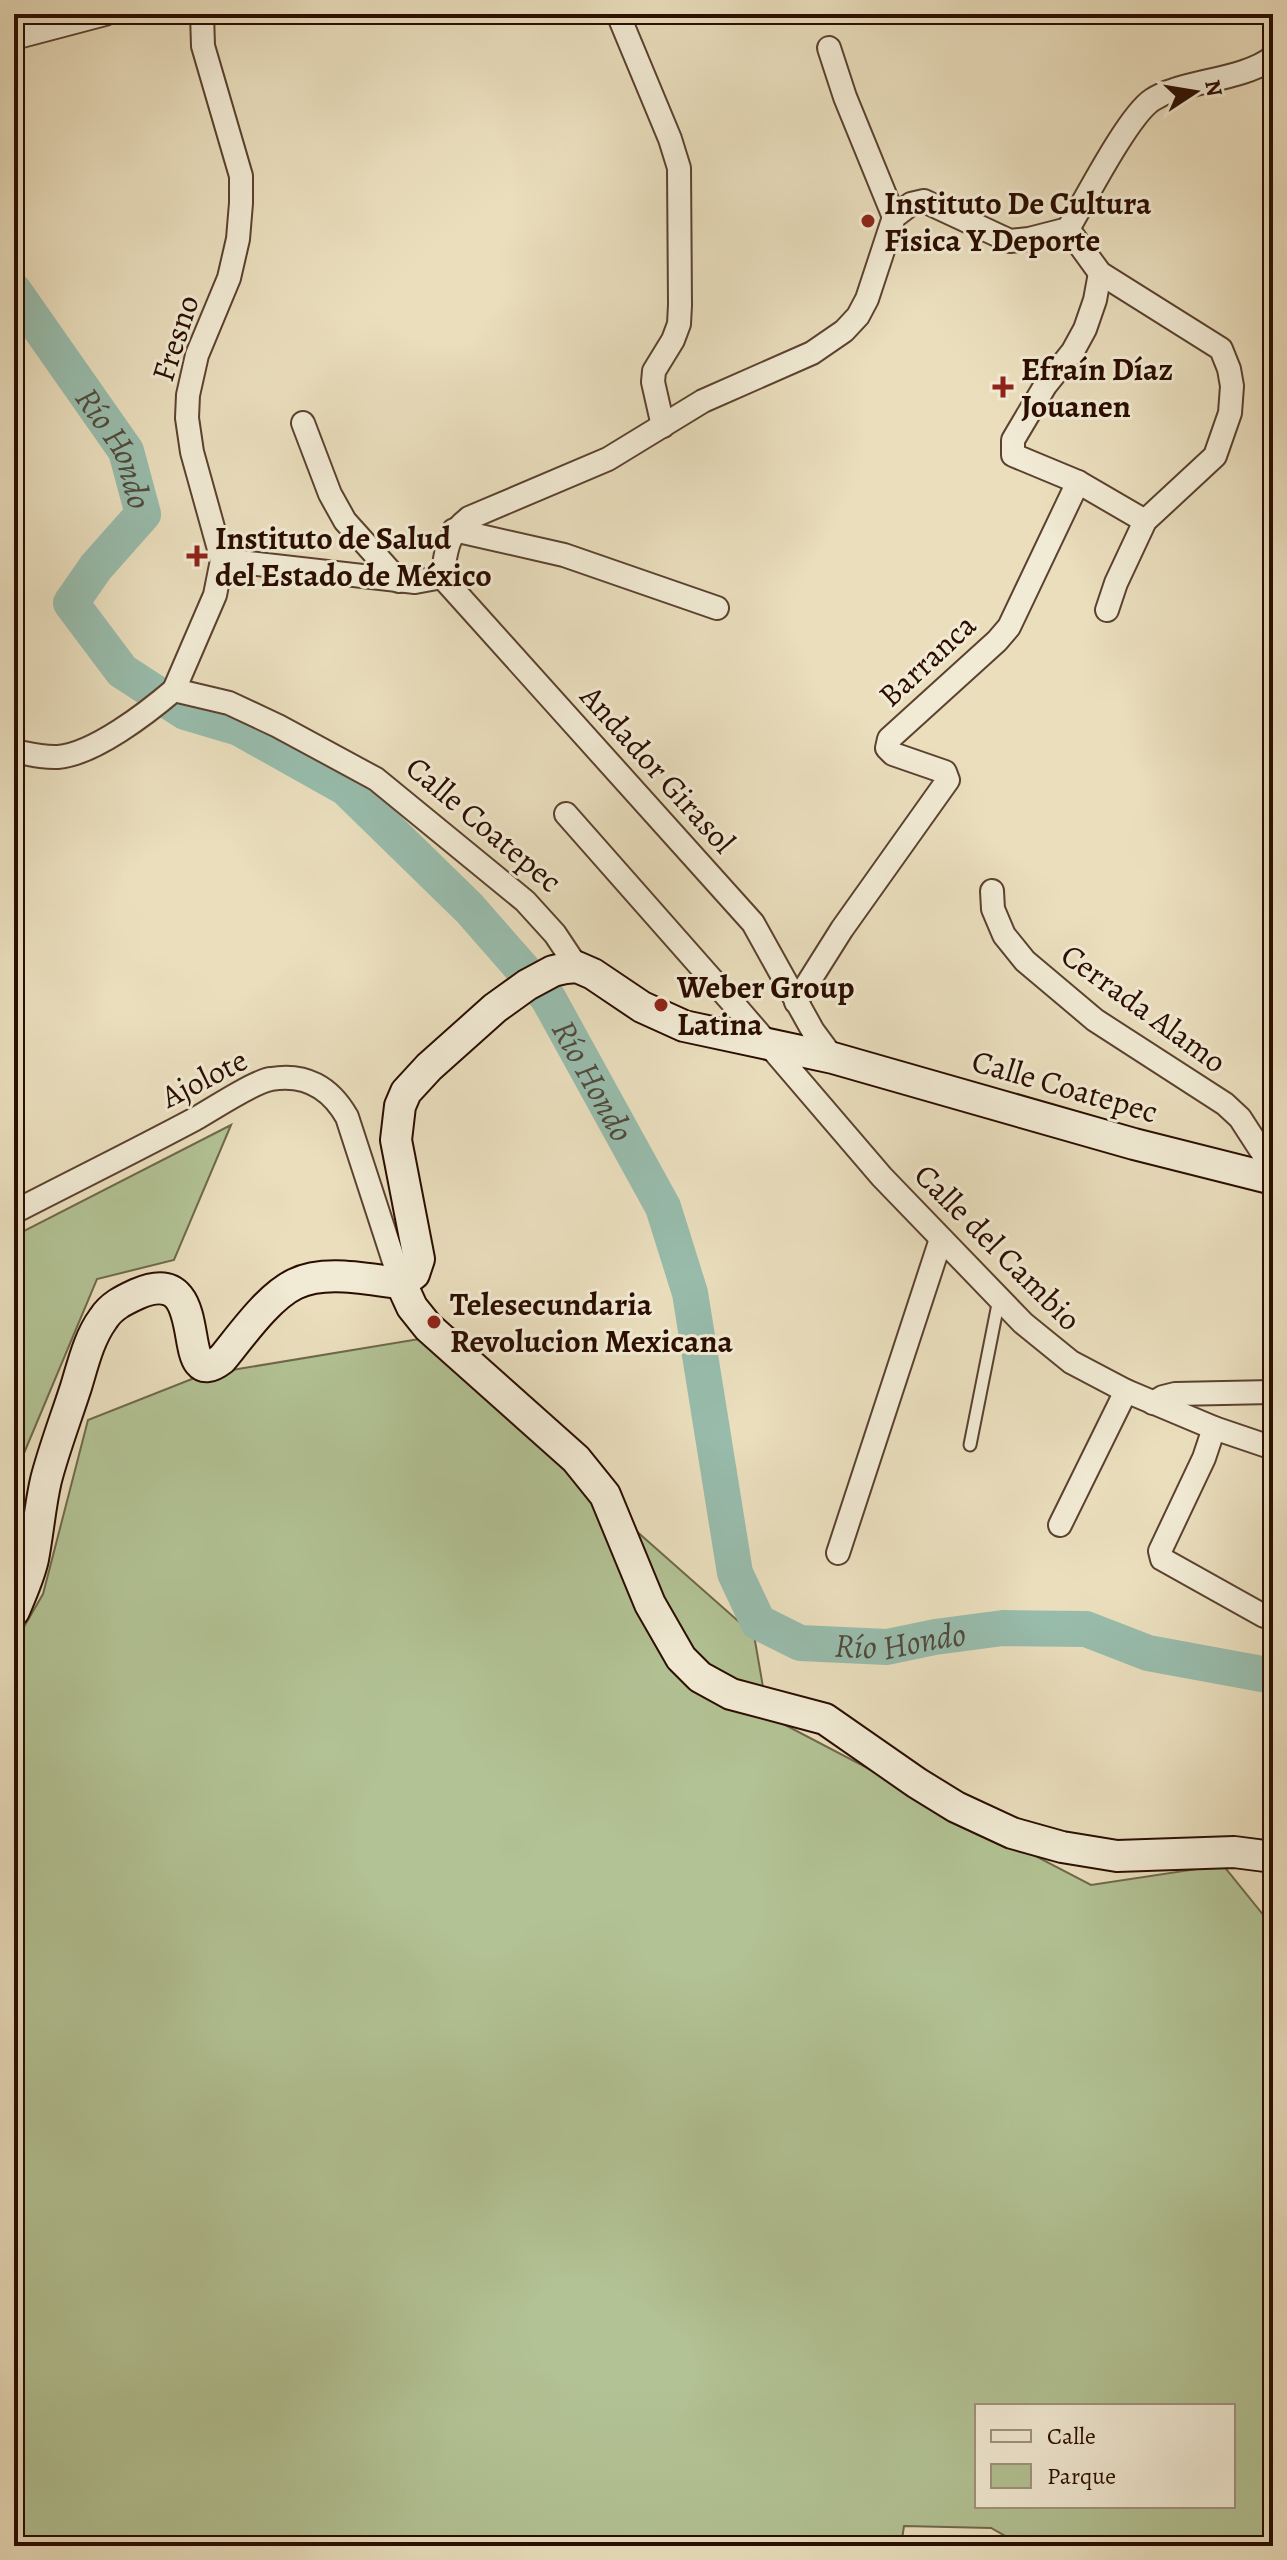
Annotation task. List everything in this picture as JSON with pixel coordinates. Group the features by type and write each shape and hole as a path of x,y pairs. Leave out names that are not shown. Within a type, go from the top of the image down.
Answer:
{"main road":[{"name":"Calle Coatepec","path":"552,975 593,974 642,1007 684,1026 833,1058 1134,1144 1273,1179"},
{"path":"14,1611 32,1561 46,1479 88,1349 103,1317 119,1302 143,1291 159,1288 173,1292 190,1320 192,1351 199,1363 206,1366 222,1359 278,1295 297,1283 338,1277 401,1283 414,1274 419,1259 396,1140 400,1106 406,1092 495,1008 552,975"},
{"path":"401,1283 412,1307 428,1327 576,1459 594,1479 605,1495 650,1604 681,1658 700,1677 731,1694 825,1719 956,1807 1012,1833 1062,1847 1117,1856 1234,1852 1273,1857"}],"street":[{"path":"14,38 105,14"},
{"name":"Fresno","path":"202,14 203,46 208,69 241,176 238,239 229,278 197,355 188,395 187,418 192,452 222,560"},
{"path":"618,14 679,168 679,324 654,371 653,382 663,426"},
{"path":"829,48 845,97 894,217"},
{"path":"14,751 40,757 72,754 100,741 170,694 215,595 222,560 399,581 415,582 442,577 447,545 454,530 469,518 608,459 734,386 812,353 844,331 858,316 867,299 894,217 911,204 924,201 1010,241 1068,229 1121,140 1151,100 1173,90 1260,66 1273,57"},
{"path":"1068,229 1100,273 1221,349 1232,386 1230,413 1215,456 1145,521 1107,610"},
{"path":"1100,273 1085,329 1073,351 1045,386 1013,440 1011,450 1013,455 1078,482 1145,521"},
{"path":"303,423 330,494 345,521 399,581"},
{"name":"Barranca","path":"796,1002 842,929 948,780 945,772 893,754 887,748 889,739 1009,627 1078,482"},
{"path":"454,530 564,555 717,608"},
{"name":"Andador Girasol","path":"442,577 753,923 796,1002 833,1058"},
{"name":"Calle Coatepec","path":"170,694 229,703 376,779 525,901 555,934 552,975"},
{"name":"Calle del Cambio","path":"566,814 882,1177 1023,1323 1071,1362 1126,1391 1214,1428 1273,1448"},
{"name":"Cerrada Alamo","path":"992,891 993,909 1004,935 1025,961 1095,1020 1225,1104 1240,1118 1273,1169"},
{"name":"Ajolote","path":"14,1212 269,1079 304,1079 330,1094 347,1117 401,1283"},
{"path":"838,1553 941,1239"},
{"path":"1060,1525 1126,1391"},
{"path":"1153,1403 1175,1394 1273,1392"},
{"path":"1214,1428 1204,1458 1160,1551 1162,1559 1264,1616"}],"lane":[{"path":"970,1445 999,1298"}],"green space":[{"path":"231,1125 174,1260 97,1279 14,1477 14,1236"},
{"path":"419,1339 754,1635 768,1716 1091,1885 1223,1865 1273,1927 1273,2543 1265,2546 1023,2546 991,2528 904,2526 901,2546 14,2546 14,1644 43,1594 88,1420 202,1375"}],"waterway":[{"name":"Río Hondo","path":"14,291 126,451 143,514 96,567 71,603 122,671 185,712 239,728 346,788 469,908 548,998 663,1207 690,1293 735,1573 758,1622 800,1643 887,1647 1003,1628 1086,1629 1148,1653 1273,1676"}],"place":[{"name":"Instituto De Cultura Fisica Y Deporte","path":"868,221"},
{"name":"Efraín Díaz Jouanen","path":"1003,387"},
{"name":"Instituto de Salud del Estado de México","path":"197,556"},
{"name":"Weber Group Latina","path":"661,1005"},
{"name":"Telesecundaria Revolucion Mexicana","path":"434,1322"}]}
